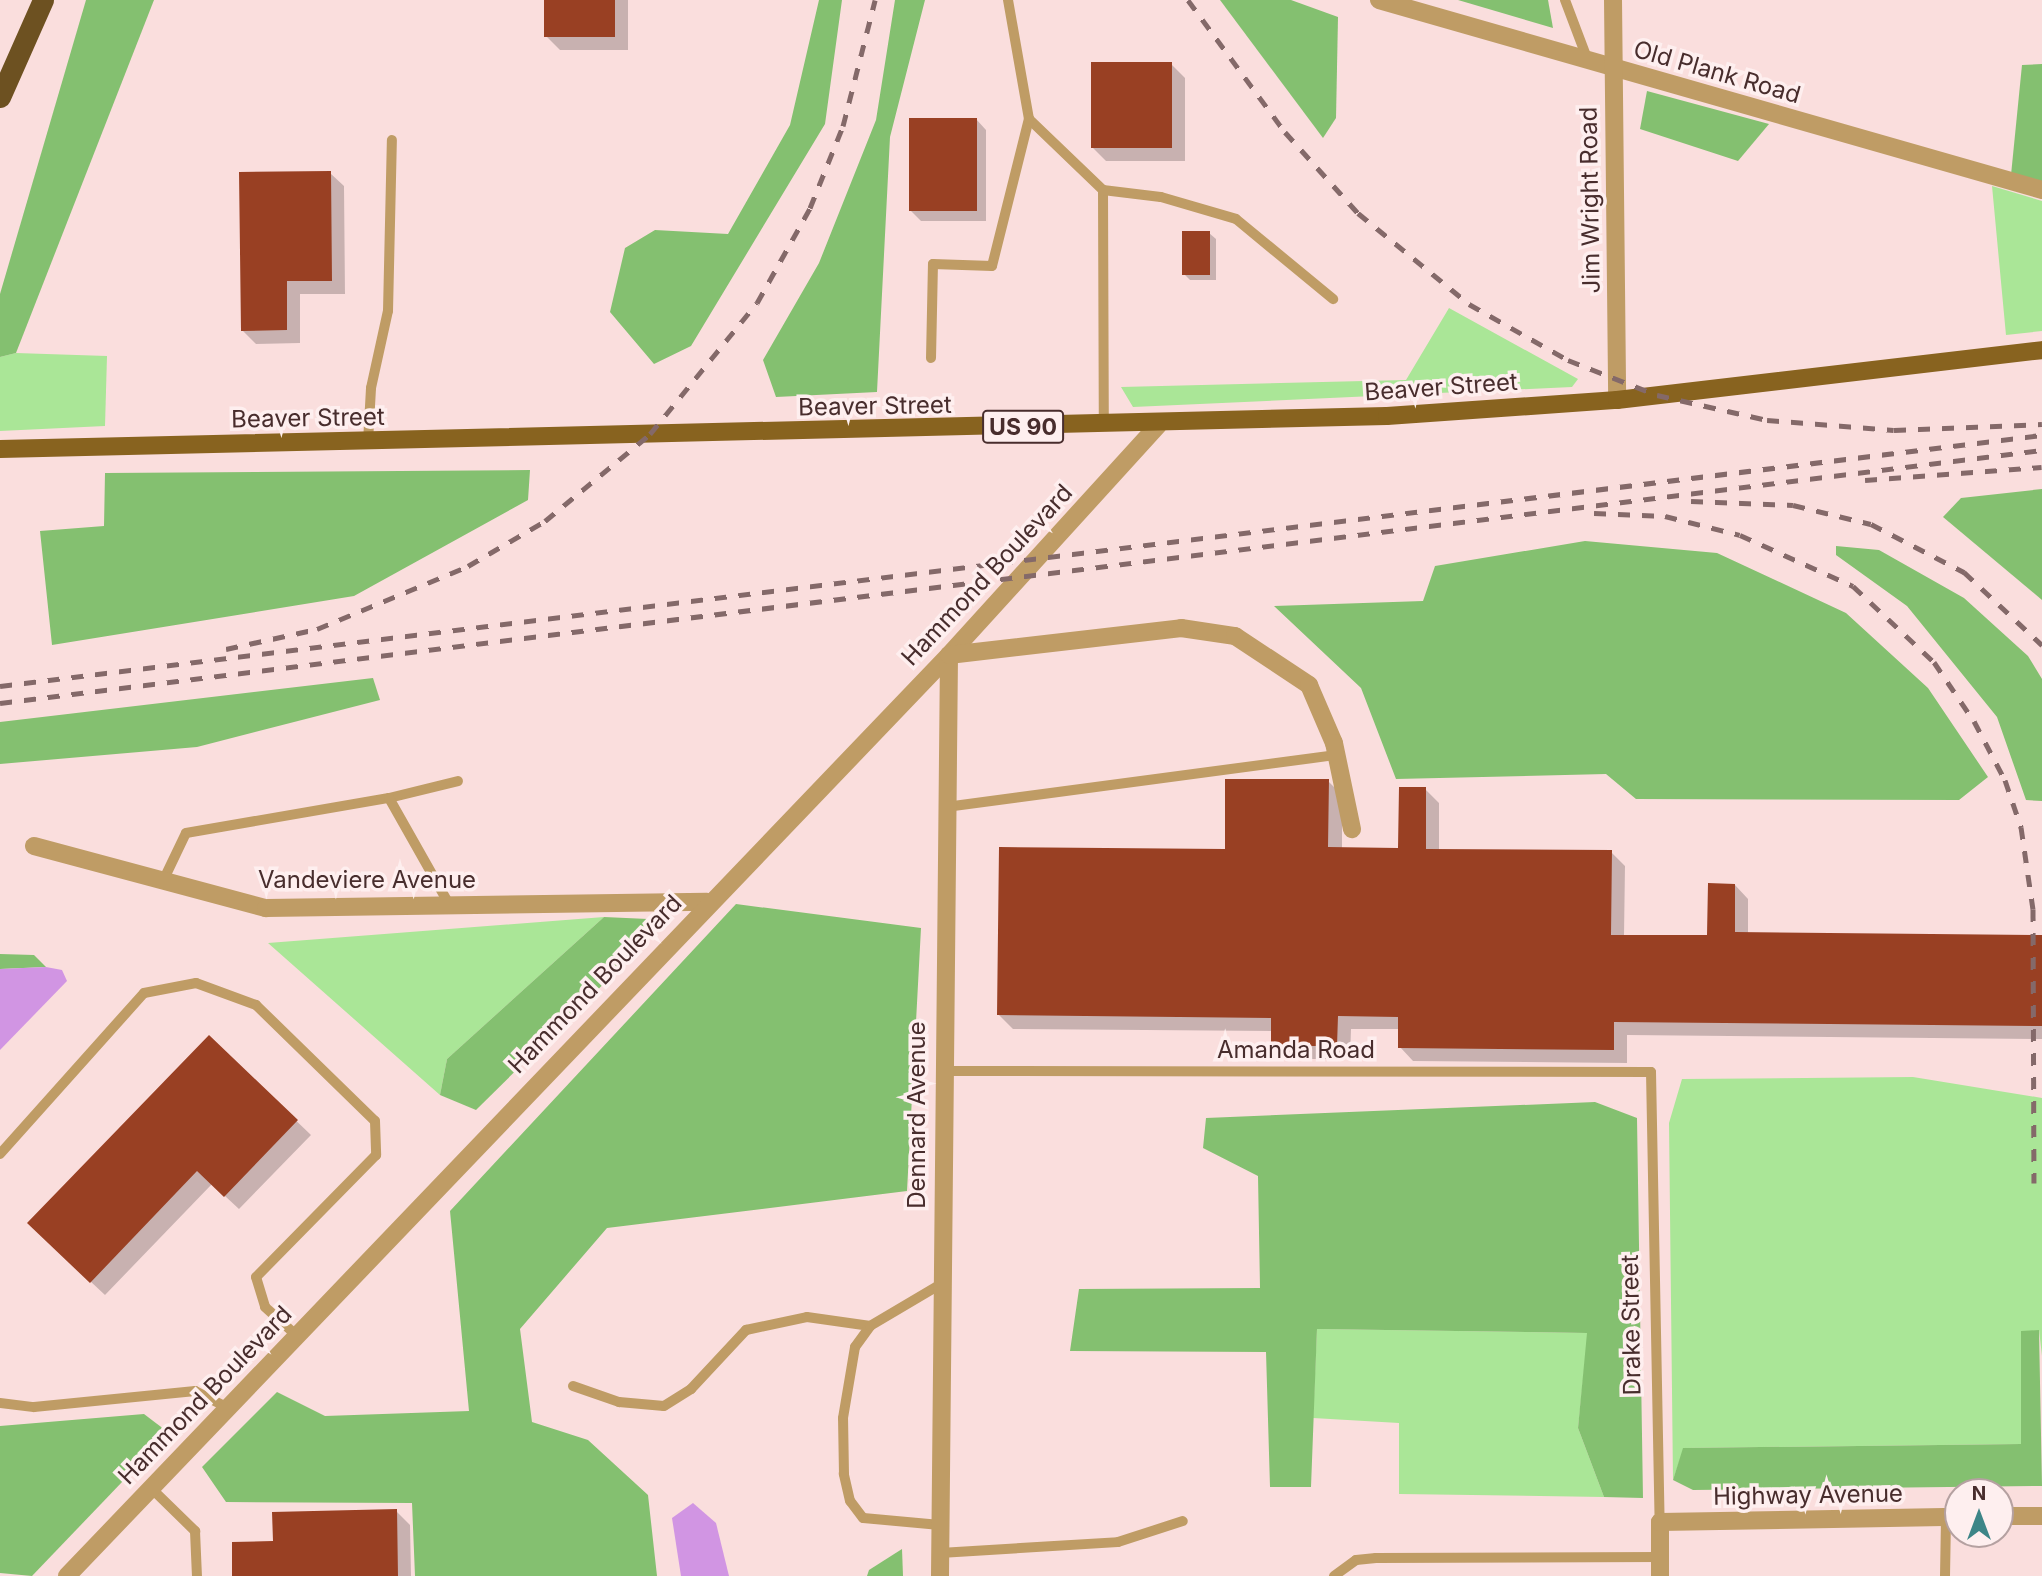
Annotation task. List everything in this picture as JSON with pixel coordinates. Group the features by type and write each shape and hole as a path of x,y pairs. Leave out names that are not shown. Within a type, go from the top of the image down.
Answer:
{"highway":[{"path":"0,97 43,0"}],"main road":[{"name":"Beaver Street","path":"0,449 1158,425 1617,400 2042,350"}],"street":[{"name":"Old Plank Road","path":"1380,0 2042,190"},
{"name":"Jim Wright Road","path":"1613,0 1617,400"},
{"name":"Hammond Boulevard","path":"67,1576 707,902 949,654 1158,425"},
{"path":"949,654 1181,628 1219,631 1271,654 1309,685 1336,755 1352,830"},
{"name":"Dennard Avenue","path":"940,1576 942,1070 949,654"},
{"name":"Vandeviere Avenue","path":"34,846 266,908 707,902"},
{"path":"2014,1516 2042,1516"},
{"name":"Highway Avenue","path":"1660,1522 1944,1517"},
{"name":"Drake Street","path":"1660,1522 1660,1576"}],"lane":[{"path":"930,358 933,264 992,266 1029,119 1008,0"},
{"path":"1565,0 1589,62"},
{"path":"1029,119 1103,190 1161,197 1236,219 1333,299"},
{"path":"368,442 371,388 388,311 392,140"},
{"path":"1103,190 1104,426"},
{"path":"946,807 1336,755"},
{"path":"163,881 186,833 389,798 458,781"},
{"path":"389,798 450,906"},
{"path":"0,1154 144,993 196,983 256,1005 375,1121 376,1155 256,1277 265,1307 296,1335"},
{"name":"Amanda Road","path":"942,1070 1651,1072"},
{"name":"Drake Street","path":"1651,1072 1660,1522"},
{"path":"940,1525 875,1522 850,1501 843,1418 855,1347 870,1326 941,1284"},
{"path":"573,1386 619,1402 664,1406 691,1389 746,1330 807,1317 870,1326"},
{"path":"0,1403 34,1407 195,1391 227,1407"},
{"path":"151,1488 195,1531 197,1576"},
{"path":"940,1553 1118,1542 1183,1521"},
{"path":"1945,1576 1948,1548"},
{"path":"1334,1576 1356,1560 1376,1558 1660,1557"}],"green space":[{"path":"86,0 154,0 16,353 0,357 0,294"},
{"path":"819,0 842,0 825,124 691,346 654,364 610,312 625,248 655,230 728,234 790,125"},
{"path":"895,0 925,0 890,137 877,392 776,397 763,360 819,263 876,120"},
{"path":"1220,0 1291,0 1338,17 1336,118 1323,138"},
{"path":"1458,0 1548,0 1553,28"},
{"path":"2042,64 2042,184 2011,175 2022,65"},
{"path":"1647,91 1769,124 1738,161 1640,129"},
{"path":"1992,186 2042,201 2042,331 2006,335"},
{"path":"1449,308 1578,379 1572,387 1133,407 1121,387 1406,380"},
{"path":"16,353 107,356 105,426 0,431 0,357"},
{"path":"530,470 528,500 354,596 52,645 40,531 104,526 105,473"},
{"path":"2042,489 2042,600 1943,517 1961,498"},
{"path":"1585,541 1717,553 1846,613 1928,688 1988,777 1959,800 1636,799 1606,774 1396,779 1361,688 1274,606 1423,601 1435,566"},
{"path":"1836,546 1879,550 1964,598 2028,656 2042,679 2042,801 2026,800 1997,717 1907,606 1836,555"},
{"path":"373,678 380,700 197,747 0,764 0,722"},
{"path":"736,904 921,928 907,1191 607,1228 520,1329 532,1422 588,1440 648,1495 657,1576 415,1576 412,1503 226,1502 202,1467 277,1392 325,1416 469,1411 450,1211"},
{"path":"604,917 447,1059 440,1095 268,943"},
{"path":"604,917 648,919 650,938 476,1110 440,1095 447,1059"},
{"path":"0,954 34,955 46,967 0,969"},
{"path":"1913,1077 2042,1098 2042,1356 2039,1330 2021,1444 1684,1448 1673,1480 1669,1123 1682,1079"},
{"path":"1595,1102 1637,1118 1643,1498 1604,1497 1578,1428 1587,1333 1317,1329 1311,1487 1270,1487 1266,1352 1070,1351 1079,1289 1260,1288 1258,1176 1203,1148 1206,1118"},
{"path":"1317,1329 1588,1333 1578,1428 1604,1497 1399,1494 1399,1423 1313,1418"},
{"path":"2039,1330 2042,1486 2014,1486 2014,1478 1944,1478 1944,1487 1693,1490 1673,1480 1683,1448 2021,1444 2021,1331"},
{"path":"144,1414 169,1433 32,1576 0,1573 0,1426"},
{"path":"902,1549 903,1576 867,1576 869,1570"}],"shaded area":[{"path":"46,967 62,970 67,981 0,1050 0,969"},
{"path":"693,1503 716,1523 729,1576 681,1576 672,1518"}],"building":[{"path":"544,0 615,0 615,37 544,37"},
{"path":"1091,62 1172,62 1172,148 1091,148"},
{"path":"909,118 977,118 977,211 909,211"},
{"path":"331,171 332,281 287,281 287,330 241,331 239,172"},
{"path":"1182,231 1210,231 1210,275 1182,275"},
{"path":"1225,779 1329,779 1328,847 1398,848 1399,787 1426,787 1426,849 1612,850 1611,935 1707,935 1708,883 1735,884 1735,932 2042,935 2042,1026 1614,1022 1614,1050 1398,1048 1398,1017 1338,1016 1337,1046 1271,1046 1271,1018 997,1015 999,847 1225,849"},
{"path":"209,1035 298,1120 224,1197 197,1171 90,1283 27,1223"},
{"path":"397,1509 398,1576 232,1576 232,1542 273,1541 272,1512"}],"railway":[{"path":"226,649 317,629 468,566 545,521 650,434 757,303 810,208 843,126 875,0"},
{"path":"1188,0 1285,132 1358,213 1469,304 1568,360 1657,395 1767,420 1894,430 2042,424"},
{"path":"0,686 2042,435"},
{"path":"0,703 2042,450"},
{"path":"1865,480 2042,467"},
{"path":"1691,501 1793,505 1871,524 1964,572 2042,645"},
{"path":"1594,513 1665,516 1740,535 1853,586 1934,662 1974,721 2005,780 2021,827 2033,909 2034,1183"}]}
